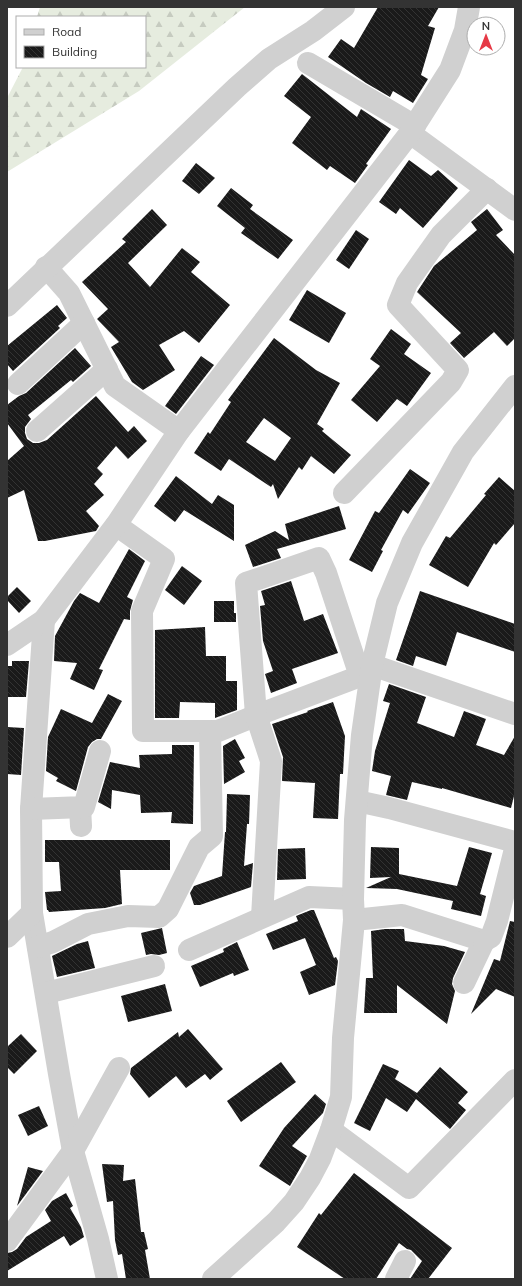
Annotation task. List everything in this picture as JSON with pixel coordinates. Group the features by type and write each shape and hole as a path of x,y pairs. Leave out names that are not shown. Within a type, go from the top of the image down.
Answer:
{"street":[{"path":"7,306 46,267 237,87 269,59 313,31 344,7"},
{"path":"7,645 44,620 116,525 179,431 413,130 450,70 465,30 469,7"},
{"path":"308,63 413,130 487,190 515,210"},
{"path":"344,493 451,382 458,370 398,305 407,283 441,235 487,190"},
{"path":"46,267 69,293 116,386 179,431"},
{"path":"18,384 84,323"},
{"path":"37,431 107,369"},
{"path":"212,1279 276,1222 294,1202 310,1178 320,1159 331,1130 341,1097 343,1038 354,910 357,801 368,671 387,603 412,543 462,452 515,386"},
{"path":"116,525 164,559 142,611 143,730 218,731 368,671 515,714"},
{"path":"262,917 271,760 256,715 246,583 319,558 368,671"},
{"path":"44,620 31,809 32,913 58,1074 73,1151 98,1239 107,1279"},
{"path":"38,947 53,942 88,924 128,916 159,916 168,909 199,846 212,836 210,731"},
{"path":"31,809 81,817 100,750"},
{"path":"357,801 389,808 515,842"},
{"path":"464,983 484,941 491,936 515,849"},
{"path":"189,950 309,896 354,910 402,915 484,941"},
{"path":"7,937 32,913"},
{"path":"46,994 154,966"},
{"path":"7,1241 73,1151 120,1068"},
{"path":"331,1130 409,1188 515,1080"}],"green space":[{"path":"40,7 245,7 139,91 7,172 7,98 22,68 146,68 146,16 37,16"}],"building":[{"path":"378,7 439,7 428,26 435,28 421,75 428,79 413,103 393,91 390,97 366,83 328,57 341,39 354,48"},
{"path":"302,74 357,117 361,109 391,129 366,164 368,165 355,183 330,166 327,170 292,143 311,117 284,96"},
{"path":"409,160 431,176 438,170 458,188 423,228 400,208 396,214 379,202"},
{"path":"196,163 215,178 199,194 182,181"},
{"path":"231,188 253,205 250,209 293,240 278,259 241,233 245,228 217,206"},
{"path":"152,209 167,225 128,263 150,287 182,248 200,262 191,272 230,305 199,343 184,331 159,345 175,370 143,390 132,382 111,347 119,342 97,319 108,309 82,282 126,242 122,239"},
{"path":"487,209 503,230 496,235 515,255 515,338 507,346 494,332 464,358 450,343 461,333 417,292 434,266 477,230 471,222"},
{"path":"356,230 369,239 349,269 336,260"},
{"path":"307,290 346,313 329,343 289,320"},
{"path":"57,305 67,318 58,326 60,328 13,371 7,364 7,346"},
{"path":"391,329 411,344 404,354 431,373 407,406 397,399 377,422 351,400 380,366 370,359"},
{"path":"274,338 316,370 340,383 317,424 324,429 322,431 351,455 334,474 311,456 302,470 299,467 278,499 273,484 271,487 229,459 221,471 194,453 208,432 210,434 231,402 228,400","holes":["264,418 291,438 275,461 246,442"]},
{"path":"75,348 91,366 73,382 71,380 28,415 31,419 25,427 27,439 33,443 39,443 47,440 96,396 128,432 134,426 147,441 128,459 116,446 97,468 103,474 94,484 104,495 86,511 99,526 96,531 38,541 24,490 7,498 7,461 24,446 7,423 7,405 19,396 26,393"},
{"path":"201,356 214,365 176,414 165,406"},
{"path":"410,469 430,483 408,514 403,510 381,550 383,551 372,572 349,560 375,511 379,513"},
{"path":"176,476 212,504 218,495 234,505 234,541 184,510 175,522 154,506"},
{"path":"499,477 515,491 515,523 496,545 494,543 468,587 429,565 446,536 450,538"},
{"path":"339,506 346,529 277,549 281,558 253,567 245,545 275,531 289,540 285,524"},
{"path":"129,549 145,561 127,597 133,600 130,611 130,620 124,619 99,669 103,670 94,690 70,679 77,663 54,661 55,636 80,593 99,603"},
{"path":"182,566 202,581 184,605 165,590"},
{"path":"291,581 304,621 323,614 338,653 292,669 297,683 271,693 265,674 273,671 263,641 260,606 265,605 261,591"},
{"path":"17,587 31,601 19,613 7,600 7,597"},
{"path":"420,591 515,624 515,652 457,632 446,666 416,656 413,666 396,660"},
{"path":"214,601 234,601 236,622 214,622"},
{"path":"205,627 206,656 226,656 226,681 237,681 237,710 215,718 215,703 180,702 179,718 155,718 155,630"},
{"path":"12,661 29,661 26,697 7,697 7,666 12,666"},
{"path":"389,684 426,697 417,723 454,737 464,711 486,719 476,745 504,755 515,736 515,792 511,808 442,788 412,782 407,800 386,795 391,776 372,771 375,751 390,703 383,701"},
{"path":"108,694 122,701 101,739 97,739 92,742 88,747 76,791 56,781 58,778 46,771 48,737 61,709 92,723"},
{"path":"333,702 345,736 343,774 340,774 338,819 313,818 315,783 282,781 283,757 272,724"},
{"path":"7,727 24,728 21,775 7,774"},
{"path":"235,739 245,758 239,761 245,772 224,784 223,746"},
{"path":"172,745 194,745 193,824 171,823 172,812 141,813 140,795 112,790 111,809 98,802 110,762 140,768 139,755 172,754"},
{"path":"227,794 250,795 249,824 247,824 244,866 253,863 251,887 200,905 194,905 190,893 194,886 222,876 226,832"},
{"path":"45,840 170,840 170,870 120,870 122,904 105,908 49,912 47,910 45,892 61,891 59,862 45,862"},
{"path":"371,847 399,848 399,874 457,886 469,847 492,853 480,894 486,896 481,916 451,909 453,901 397,889 366,888 391,877 370,878"},
{"path":"305,848 306,879 277,880 278,849"},
{"path":"314,910 334,958 336,957 338,961 335,985 309,995 300,972 316,965 305,938 273,950 266,934 298,921 296,916"},
{"path":"510,921 515,922 515,997 496,989 471,1014 494,959 500,961"},
{"path":"162,928 167,953 159,955 146,955 141,933"},
{"path":"404,929 405,941 444,946 465,952 453,978 452,984 455,991 447,1024 397,985 397,1013 364,1013 366,978 373,978 371,931"},
{"path":"88,941 95,968 57,977 52,956 77,944"},
{"path":"237,942 249,970 234,976 233,973 200,987 191,966 224,952 223,949"},
{"path":"165,984 172,1011 128,1022 121,996"},
{"path":"188,1029 223,1069 210,1080 205,1074 186,1088 176,1076 149,1098 130,1074 131,1068 178,1032 179,1037"},
{"path":"21,1034 37,1051 14,1074 7,1067 7,1047"},
{"path":"281,1062 296,1082 241,1122 227,1101"},
{"path":"383,1064 399,1071 395,1079 417,1093 440,1067 468,1092 458,1103 466,1110 450,1129 416,1099 407,1112 386,1098 370,1131 354,1123"},
{"path":"315,1094 326,1104 323,1113 292,1146 307,1156 290,1186 259,1166 284,1128"},
{"path":"39,1106 48,1126 28,1136 18,1115"},
{"path":"102,1164 124,1165 123,1181 135,1179 141,1232 144,1232 148,1249 145,1250 150,1279 126,1279 122,1254 118,1255 115,1240 113,1201 107,1202"},
{"path":"28,1167 43,1171 17,1206"},
{"path":"354,1173 452,1248 428,1279 410,1279 422,1261 411,1250 399,1243 376,1279 345,1279 297,1247 319,1213 321,1215"},
{"path":"66,1193 73,1206 70,1208 81,1227 84,1237 70,1246 64,1236 7,1271 7,1253 17,1249 26,1237 51,1221 45,1210 52,1201"}]}
